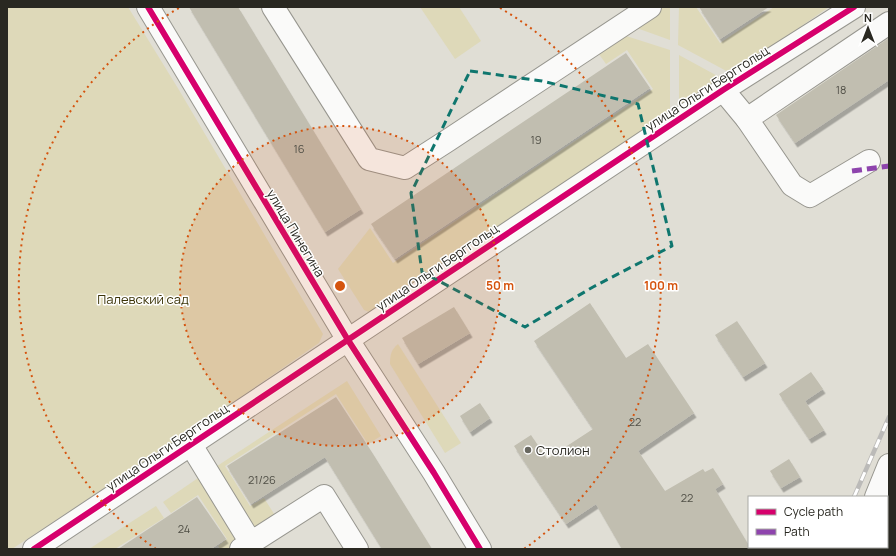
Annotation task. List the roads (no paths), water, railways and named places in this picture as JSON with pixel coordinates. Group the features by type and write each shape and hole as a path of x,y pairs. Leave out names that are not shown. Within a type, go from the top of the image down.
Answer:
{"street":[{"name":"улица Пинегина","path":"148,7 348,340 434,473 480,549"},
{"path":"273,7 368,159 405,168 447,142 650,7"},
{"name":"улица Ольги Берггольц","path":"34,549 723,90 854,7"},
{"path":"747,119 889,22"},
{"path":"723,90 747,119 792,185 810,196 869,161"},
{"path":"191,445 246,546 324,496 356,549"},
{"path":"876,496 889,465"}],"railway":[{"path":"854,496 889,417"}],"place":[{"name":"Столион","path":"528,450"}],"park label":[{"name":"Палевский сад","path":"143,299"}]}
